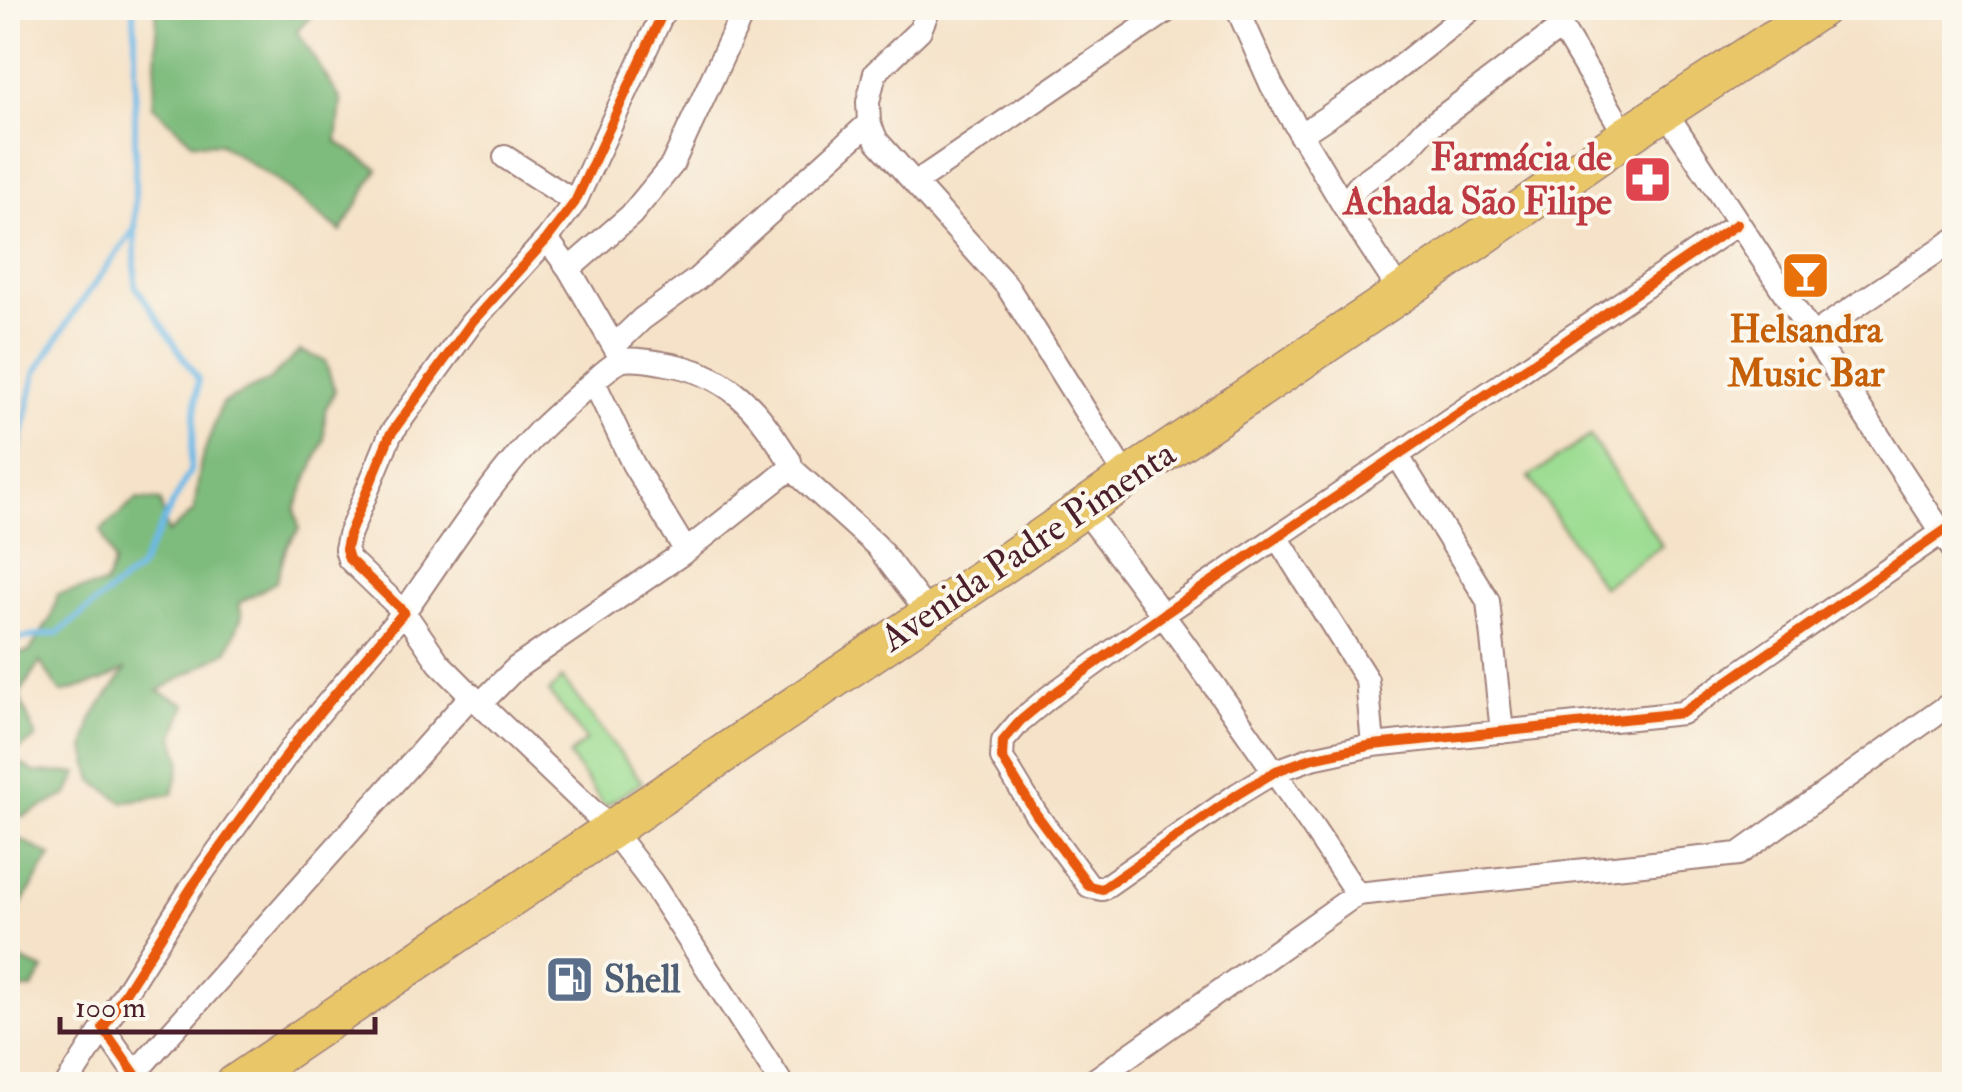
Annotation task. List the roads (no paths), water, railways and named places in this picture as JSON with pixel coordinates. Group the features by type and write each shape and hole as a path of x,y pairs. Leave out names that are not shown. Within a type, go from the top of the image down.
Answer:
{"main road":[{"name":"Avenida Padre Pimenta","path":"236,1084 1626,136 1821,8"}],"street":[{"path":"665,8 576,202 472,322 390,435 346,549 349,559 404,612 439,663 611,829 652,883 782,1084"},
{"path":"568,269 631,215 672,166 745,8"},
{"path":"929,8 920,30 875,73 868,102 869,123 877,141 1007,286 1127,478"},
{"path":"915,183 1171,8"},
{"path":"1237,8 1272,86 1300,135 1400,293"},
{"path":"1300,135 1382,80 1474,8"},
{"path":"1344,206 1360,184 1406,151 1426,129 1555,18 1626,136"},
{"path":"1665,111 1811,336 1948,528 1954,551"},
{"path":"67,1084 192,886 301,734 404,612 480,503 541,428 594,382 642,319 697,279 869,123"},
{"path":"505,156 576,202"},
{"path":"1737,224 1164,614 1020,721 1003,741 1002,758 1036,814 1090,886 1102,888 1238,794 1276,771 1312,758 1373,745 1682,712 1948,528"},
{"path":"547,239 618,353 706,374 763,418 791,468 876,545 929,614"},
{"path":"1811,336 1954,240"},
{"path":"594,382 633,464 686,551"},
{"path":"1397,455 1488,601 1502,732"},
{"path":"103,1028 138,1079 475,701 516,668 686,551 791,468"},
{"path":"1083,508 1276,771 1357,894"},
{"path":"1277,537 1366,680 1373,745"},
{"path":"1089,1084 1357,894 1740,854 1954,700"}],"waterway":[{"path":"8,640 58,633 139,569 190,471 198,379 135,285 133,8"},
{"path":"8,607 14,471 35,374 136,227"}],"place":[{"name":"Farmácia de Achada São Filipe","path":"1647,180"},
{"name":"Helsandra Music Bar","path":"1806,276"},
{"name":"Shell","path":"569,980"}]}
